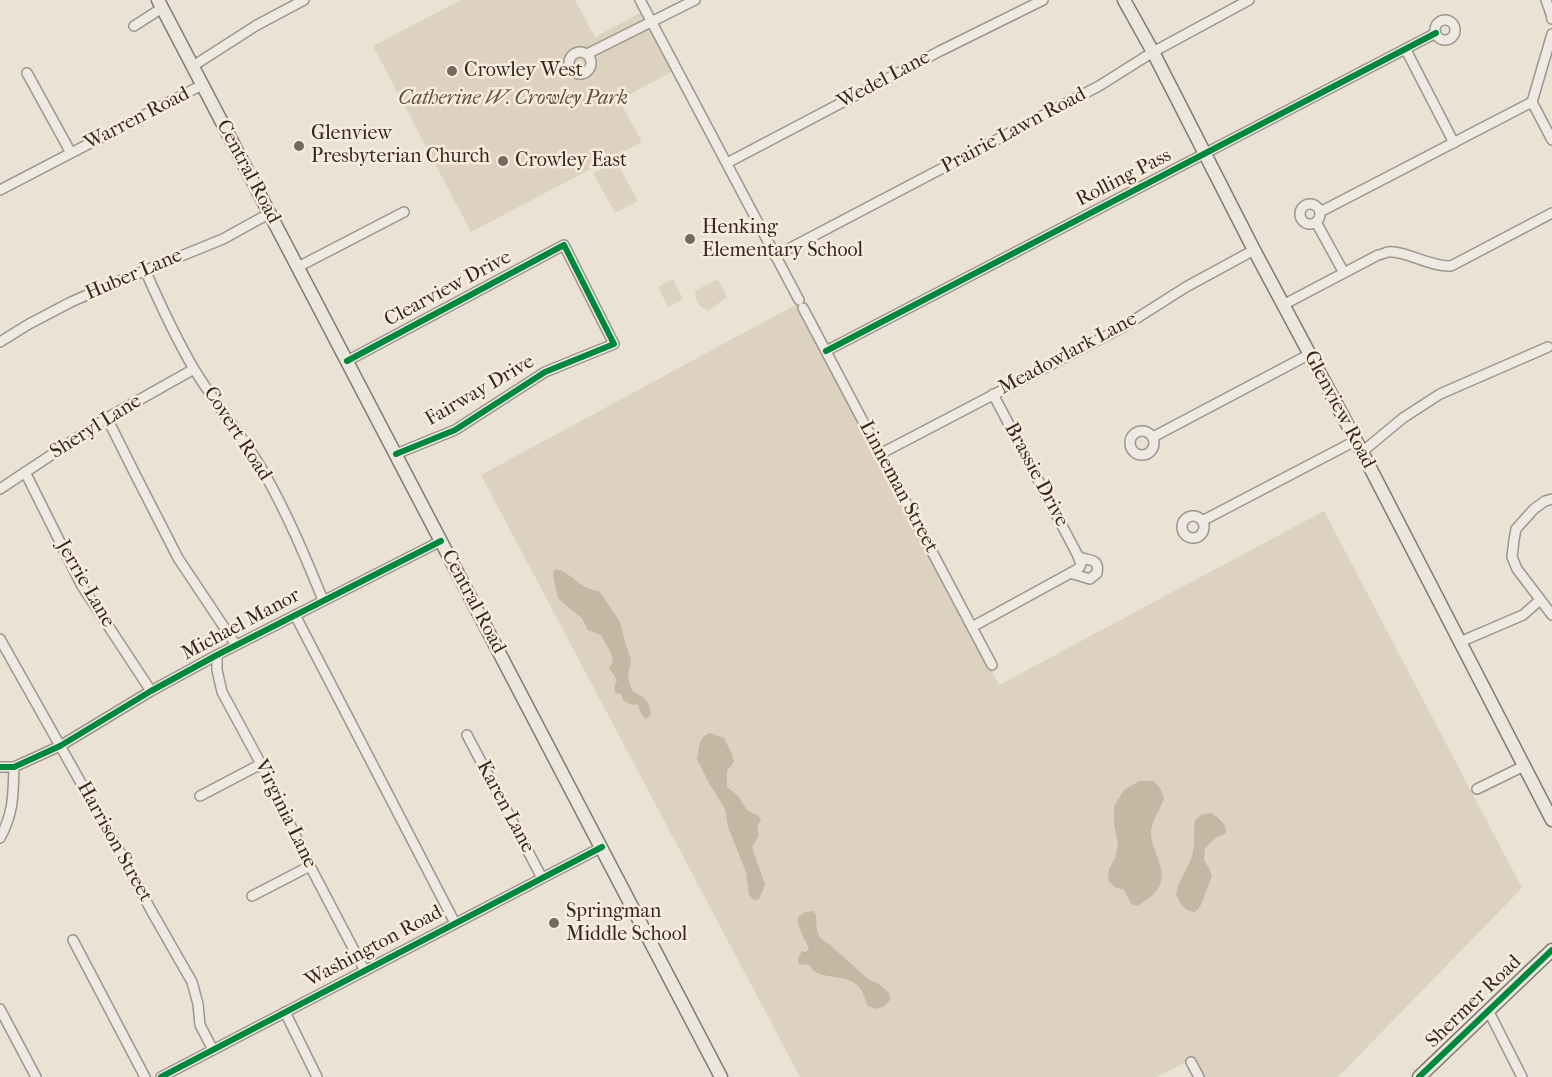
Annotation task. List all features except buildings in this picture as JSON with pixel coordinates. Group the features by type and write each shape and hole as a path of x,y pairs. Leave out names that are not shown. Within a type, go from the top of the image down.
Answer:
{"main road":[{"name":"Glenview Road","path":"1125,0 1552,820"},
{"name":"Central Road","path":"160,4 721,1077"},
{"name":"Shermer Road","path":"1419,1077 1552,950"}],"street":[{"path":"193,66 304,0"},
{"name":"Linneman Street","path":"640,0 992,665"},
{"path":"587,54 694,0"},
{"name":"Wedel Lane","path":"727,164 940,51 1043,0"},
{"name":"Prairie Lawn Road","path":"775,256 1100,86 1153,52 1249,0"},
{"path":"1546,0 1552,19"},
{"path":"134,26 160,4"},
{"name":"Rolling Pass","path":"826,351 1436,33"},
{"path":"1344,273 1318,217 1533,102 1548,66 1552,34"},
{"path":"1406,50 1454,143"},
{"name":"Warren Road","path":"27,74 71,153"},
{"name":"Warren Road","path":"0,190 202,85"},
{"path":"1533,102 1552,140"},
{"path":"298,267 404,212"},
{"name":"Huber Lane","path":"0,342 71,302 223,239 270,213"},
{"path":"1283,305 1387,252 1396,252 1442,266 1451,266 1552,213"},
{"name":"Fairway Drive","path":"396,454 455,430 545,372 615,344 564,245"},
{"name":"Clearview Drive","path":"347,361 564,245"},
{"name":"Meadowlark Lane","path":"880,454 1123,327 1186,287 1254,250"},
{"name":"Covert Road","path":"145,270 166,317 194,369 262,470 283,508 323,600"},
{"path":"1203,521 1358,446 1440,394 1548,347"},
{"path":"1153,437 1310,354"},
{"name":"Sheryl Lane","path":"0,489 107,418 194,369"},
{"name":"Brassie Drive","path":"993,394 1078,556 1095,561 1098,566 1097,573 1090,579 1073,572"},
{"path":"107,418 178,558 236,645"},
{"name":"Jerrie Lane","path":"25,472 82,586 151,691"},
{"path":"1552,499 1545,501 1528,515 1516,529 1512,557 1517,569 1552,615"},
{"name":"Michael Manor","path":"14,767 60,746 151,691 217,655 441,541"},
{"path":"972,627 1079,568 1081,564 1078,556"},
{"path":"1460,642 1523,615 1540,600"},
{"path":"296,615 455,924"},
{"name":"Harrison Street","path":"0,639 192,982 198,1004 200,1025 213,1050"},
{"name":"Virginia Lane","path":"217,655 217,670 222,692 261,764 310,866 365,971"},
{"name":"Karen Lane","path":"467,735 542,878"},
{"path":"200,796 261,764"},
{"path":"1477,789 1524,766"},
{"path":"0,767 14,767 11,812 8,824 0,838"},
{"name":"Washington Road","path":"161,1077 602,847"},
{"path":"252,896 310,866"},
{"path":"73,940 146,1077"},
{"path":"0,1009 36,1077"},
{"path":"285,1012 318,1077"},
{"path":"1489,1012 1522,1077"},
{"path":"1191,1062 1198,1077"},
{"path":"182,1066 188,1077"}],"green space":[{"name":"Catherine W. Crowley Park","path":"461,0 575,0 595,37 642,12 673,71 619,100 642,142 471,232 373,46"},
{"path":"616,161 638,201 615,213 593,173"},
{"path":"673,279 683,299 668,307 658,287"},
{"path":"718,279 727,297 708,311 698,303 695,291"},
{"path":"797,304 999,685 1324,511 1522,888 1338,1077 1202,1077 1192,1059 1157,1077 800,1077 481,475"}],"shaded area":[{"path":"555,569 567,574 587,588 600,592 620,622 631,659 628,677 632,691 643,697 649,705 651,714 646,719 641,714 638,704 632,705 624,701 621,694 616,693 614,688 617,680 609,668 613,662 611,653 601,635 588,630 582,618 558,598 553,575"},
{"path":"710,733 724,738 734,762 727,771 727,787 738,796 748,811 759,816 761,820 757,826 759,835 752,847 765,885 759,899 754,900 749,895 746,872 728,827 725,809 697,759 700,742"},
{"path":"1139,781 1154,781 1164,798 1151,830 1151,838 1161,868 1161,883 1151,896 1138,906 1131,904 1124,890 1114,887 1108,880 1109,869 1118,845 1114,806 1124,790"},
{"path":"1211,813 1223,824 1226,833 1215,838 1205,848 1204,860 1212,876 1200,907 1195,912 1183,906 1176,895 1193,854 1195,820 1201,815"},
{"path":"813,911 821,938 869,980 879,984 889,993 890,1000 885,1006 877,1009 868,1006 860,989 851,981 825,975 813,970 809,965 799,964 802,951 809,949 800,929 798,917 805,912"}],"cycle path":[{"path":"826,351 1436,33"},
{"path":"347,361 564,245 614,344 545,372 455,430 396,454"},
{"path":"0,767 14,767 60,746 151,691 217,655 441,541"},
{"path":"161,1077 602,847"},
{"path":"1419,1077 1552,950"}],"place":[{"name":"Crowley West","path":"452,71"},
{"name":"Glenview Presbyterian Church","path":"299,146"},
{"name":"Crowley East","path":"503,161"},
{"name":"Henking Elementary School","path":"690,239"},
{"name":"Springman Middle School","path":"554,923"}]}
